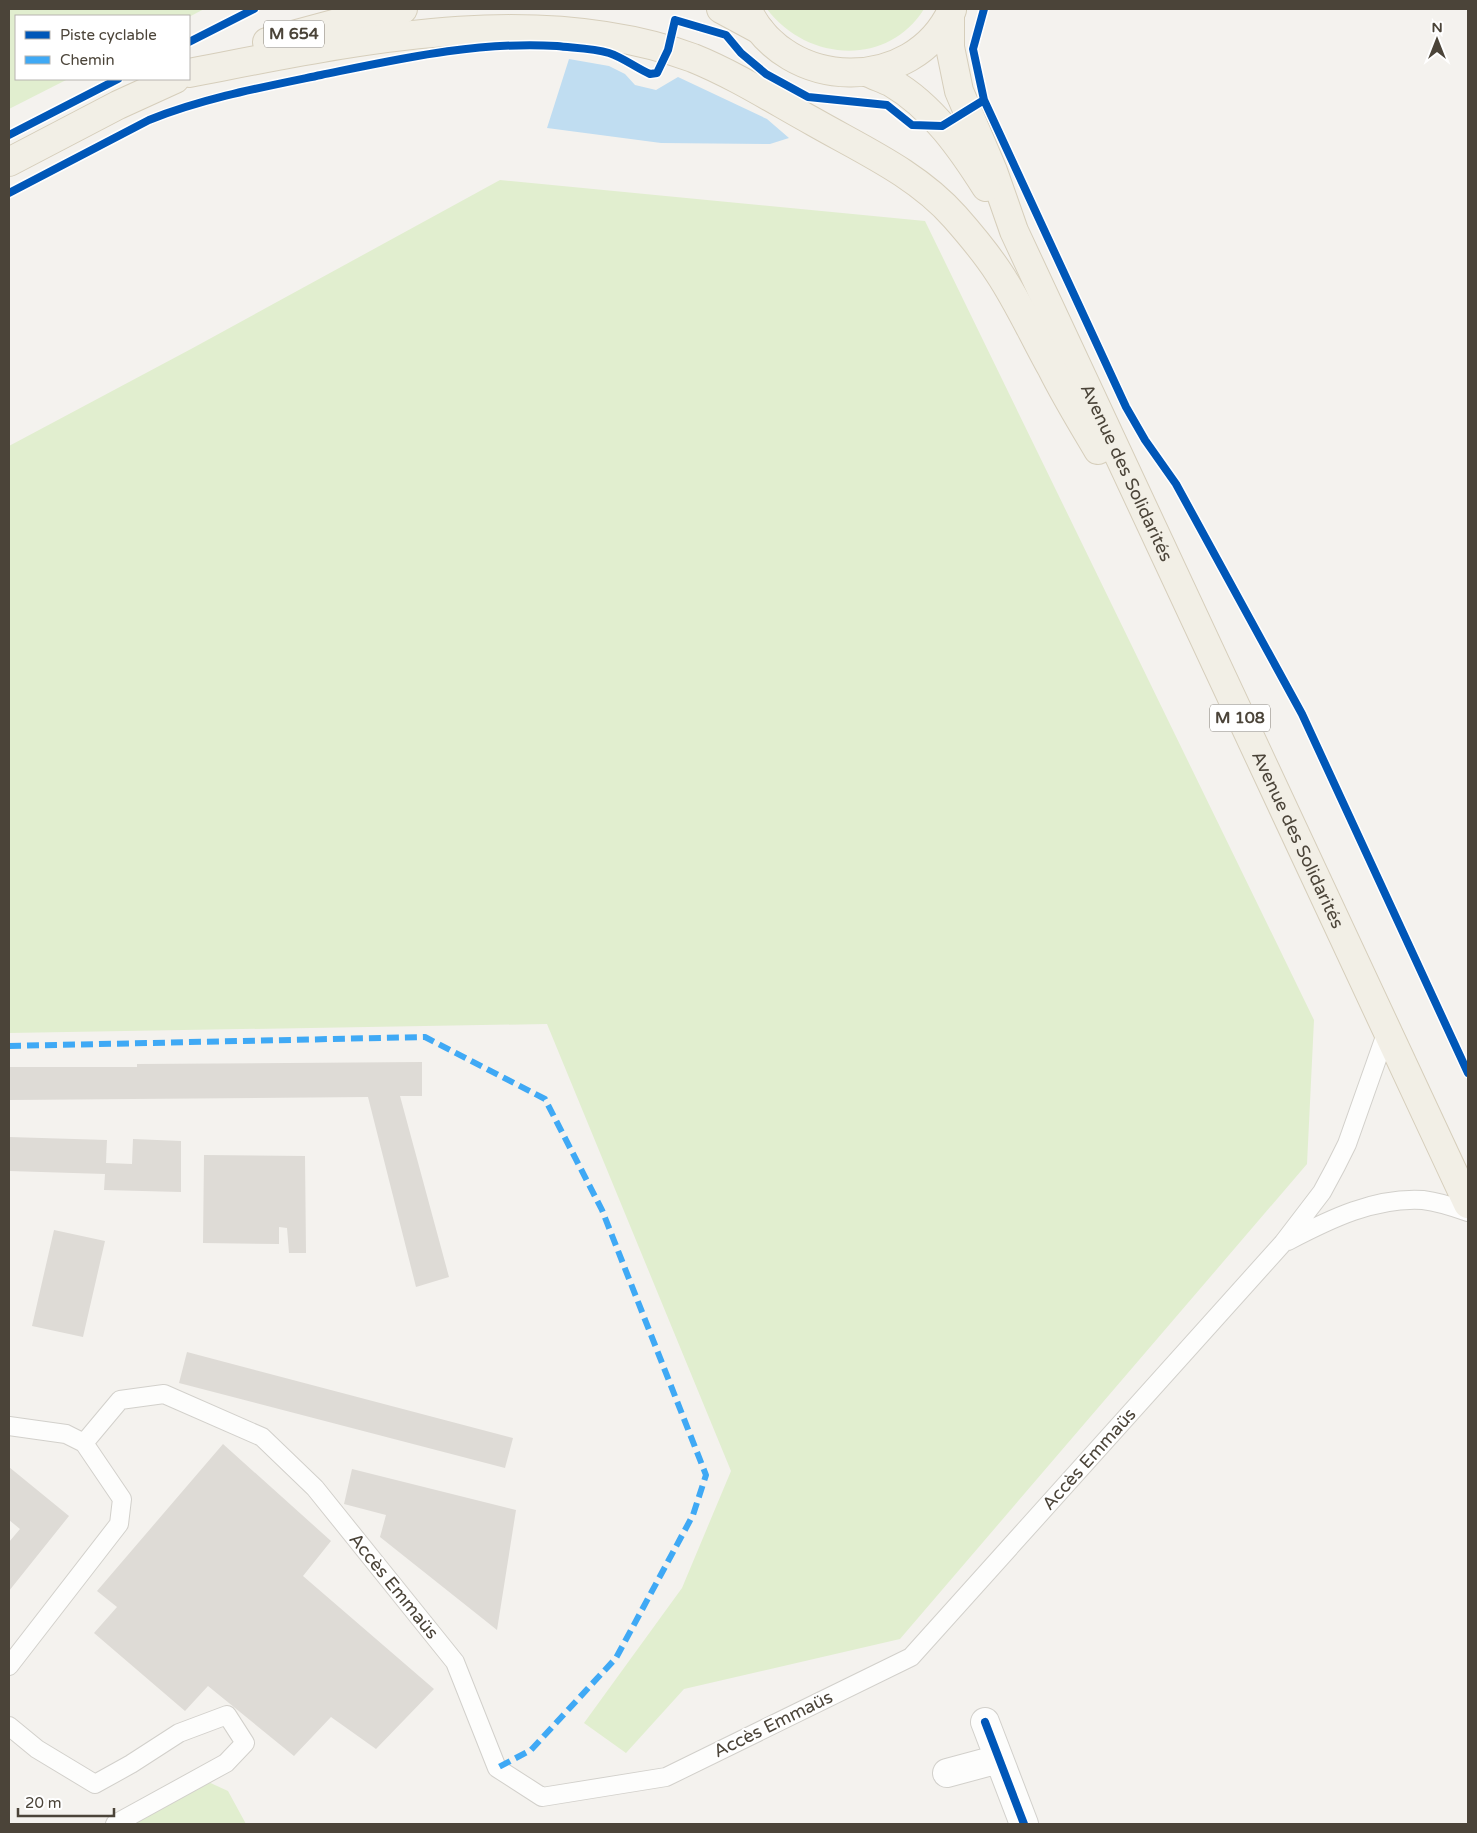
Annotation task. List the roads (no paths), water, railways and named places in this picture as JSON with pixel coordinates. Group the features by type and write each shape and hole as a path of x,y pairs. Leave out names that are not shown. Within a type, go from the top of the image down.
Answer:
{"main road":[{"name":"M 654","path":"190,73 242,50 277,38 403,9"},
{"path":"720,9 754,19 772,42 785,53 808,65 833,72 867,72 892,65 915,52 940,30 951,12"},
{"name":"Avenue des Solidarités","path":"951,12 950,47 959,91 993,171 1014,230 1468,1204"},
{"path":"190,73 318,48 395,37 474,29 522,27 593,32 619,38 691,58 732,76 899,171 934,197 958,221 985,253 1012,293 1068,401 1189,608"},
{"name":"Avenue des Solidarités","path":"867,72 910,95 942,126 976,170 1014,230"},
{"path":"9,162 173,80"}],"street":[{"path":"985,1722 1024,1824"},
{"path":"947,1773 999,1760"}],"lane":[{"name":"Accès Emmaüs","path":"84,1443 120,1400 164,1394 262,1437 315,1488 455,1662 496,1768 542,1797 666,1777 911,1657 1283,1243 1322,1192 1346,1144 1387,1030"},
{"path":"1283,1243 1334,1218 1380,1204 1403,1200 1425,1200 1468,1212"},
{"path":"9,1426 66,1434 84,1443 122,1499 119,1524 9,1666"},
{"path":"9,1726 37,1749 95,1784 131,1764 179,1733 227,1715 245,1744 226,1763 115,1824"}],"water":[{"path":"569,59 609,66 625,74 635,85 656,90 678,77 767,119 789,138 770,144 661,143 547,128"}]}
